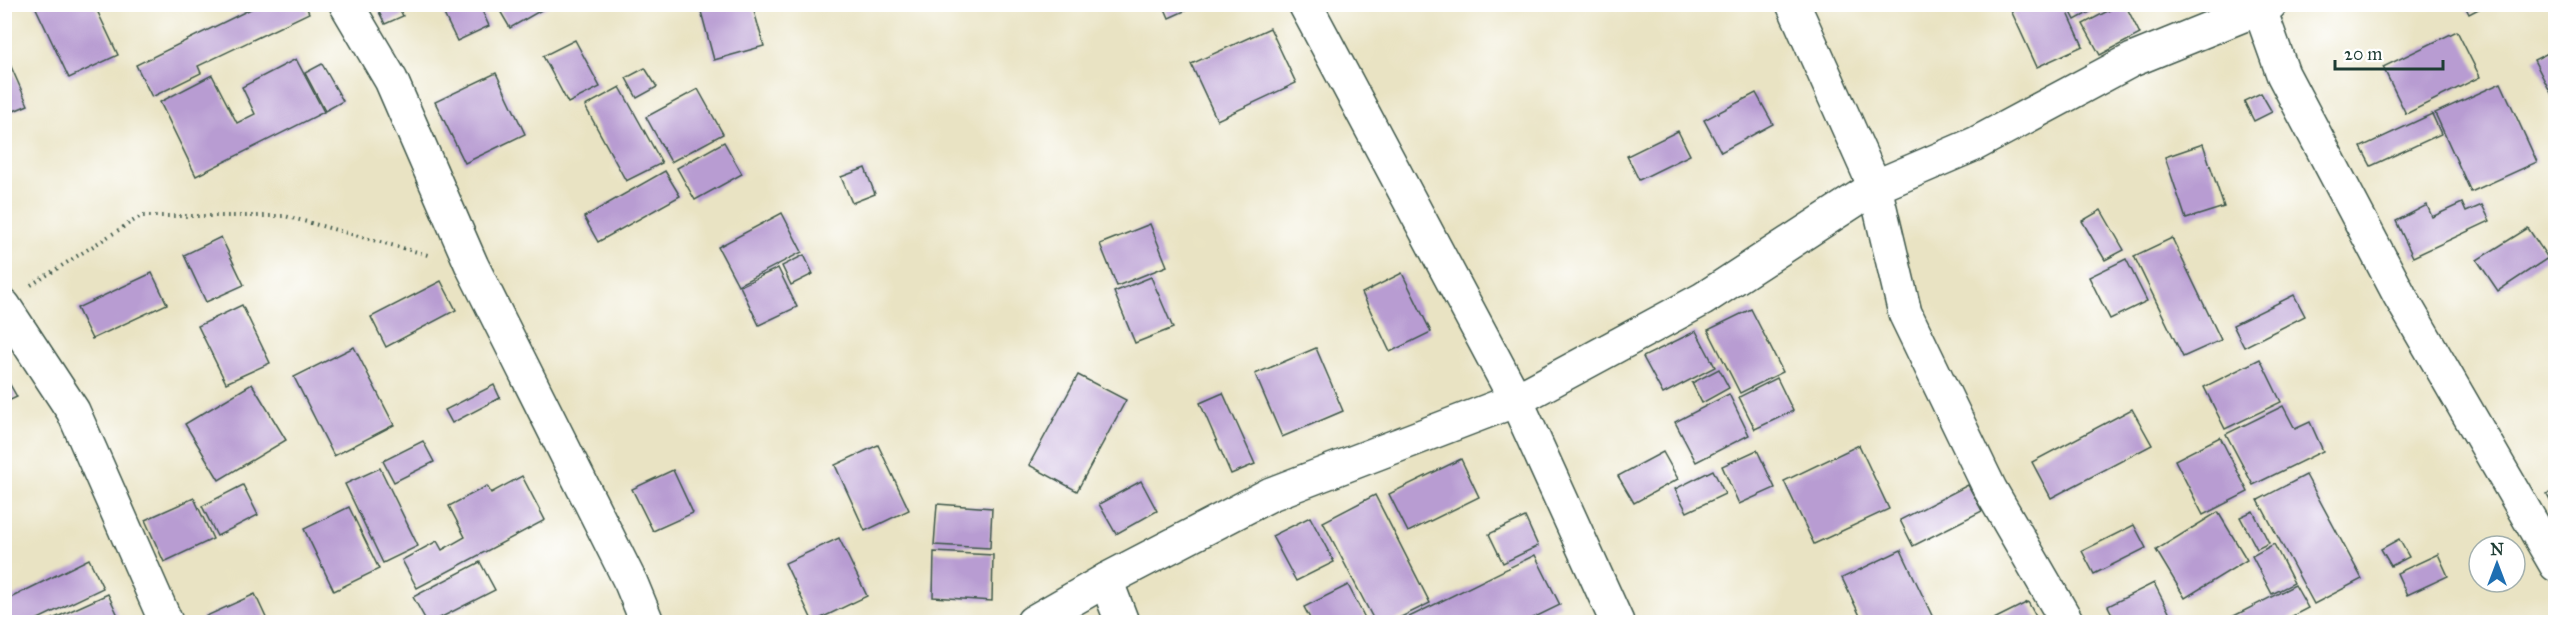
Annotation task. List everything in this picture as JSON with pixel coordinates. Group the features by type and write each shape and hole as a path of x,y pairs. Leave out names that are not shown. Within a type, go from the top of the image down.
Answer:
{"street":[{"path":"346,4 391,80 472,266 631,583 647,622"},
{"path":"1305,4 1516,400 1617,622"},
{"path":"1793,4 1875,187 1905,313 1990,489 2067,622"},
{"path":"1033,622 1106,580 1271,494 1516,400 1702,299 1875,187 1976,144 2132,60 2263,7 2283,74 2400,296 2556,565"},
{"path":"14,298 73,411 166,622"},
{"path":"1106,580 1122,622"}],"path":[{"path":"14,298 141,216 285,216 472,266"}],"building":[{"path":"34,4 94,4 118,55 69,78"},
{"path":"261,4 305,4 309,13 198,66 201,73 152,97 136,65"},
{"path":"375,4 397,4 403,16 385,24"},
{"path":"439,4 479,4 489,26 457,41"},
{"path":"496,4 552,4 510,28"},
{"path":"699,4 752,4 764,46 714,60"},
{"path":"1142,4 1156,4 1144,10"},
{"path":"1163,4 1200,4 1169,18"},
{"path":"2008,4 2064,4 2083,46 2037,67"},
{"path":"2067,4 2086,4 2090,12 2075,20"},
{"path":"2125,4 2140,34 2100,55 2083,24"},
{"path":"2464,4 2488,4 2469,14"},
{"path":"1270,28 1296,83 1217,120 1191,64"},
{"path":"2457,31 2480,77 2406,114 2383,67"},
{"path":"575,40 600,87 568,103 543,56"},
{"path":"2556,49 2556,103 2534,60"},
{"path":"296,59 324,112 196,176 160,102 212,75 237,123 255,114 242,87"},
{"path":"9,62 28,105 4,115 4,64"},
{"path":"322,64 343,101 325,111 305,73"},
{"path":"645,68 657,87 637,98 626,78"},
{"path":"496,73 525,134 465,163 435,102"},
{"path":"2501,83 2537,162 2471,192 2435,113"},
{"path":"620,87 662,163 626,181 585,106"},
{"path":"698,89 723,134 671,162 646,117"},
{"path":"1756,93 1773,124 1721,152 1704,120"},
{"path":"2261,93 2272,112 2254,121 2244,101"},
{"path":"2432,114 2441,134 2371,166 2361,147"},
{"path":"1678,131 1690,155 1639,180 1627,156"},
{"path":"724,142 742,174 695,200 677,168"},
{"path":"2203,144 2224,207 2186,219 2165,157"},
{"path":"865,168 875,194 852,203 841,177"},
{"path":"665,171 680,196 598,242 584,217"},
{"path":"2462,203 2466,212 2482,205 2490,221 2413,257 2396,221 2427,205 2432,217"},
{"path":"2101,210 2124,250 2105,260 2082,221"},
{"path":"782,213 802,252 738,285 718,247"},
{"path":"1150,224 1167,266 1117,286 1100,244"},
{"path":"2528,228 2548,258 2498,291 2477,260"},
{"path":"221,237 244,285 206,302 184,255"},
{"path":"2172,238 2221,340 2183,357 2134,256"},
{"path":"804,255 813,274 791,285 782,266"},
{"path":"2126,259 2147,301 2110,319 2089,277"},
{"path":"778,268 797,307 759,325 740,286"},
{"path":"152,273 167,304 92,339 77,308"},
{"path":"1402,273 1431,332 1390,352 1362,293"},
{"path":"1151,277 1173,328 1135,343 1114,292"},
{"path":"441,281 456,310 386,347 371,317"},
{"path":"2294,295 2305,316 2244,347 2233,325"},
{"path":"242,305 270,363 226,383 198,326"},
{"path":"1751,309 1783,372 1740,393 1708,330"},
{"path":"1696,331 1715,367 1663,394 1643,357"},
{"path":"354,347 394,425 334,456 294,377"},
{"path":"1316,348 1343,411 1282,437 1255,374"},
{"path":"2260,359 2281,402 2225,429 2204,387"},
{"path":"1719,369 1729,388 1702,403 1692,383"},
{"path":"4,374 17,397 4,403"},
{"path":"1078,375 1126,400 1077,491 1029,465"},
{"path":"1777,378 1793,411 1755,429 1739,397"},
{"path":"252,384 286,440 219,480 185,424"},
{"path":"494,385 500,398 452,423 445,410"},
{"path":"1223,393 1255,464 1231,474 1200,403"},
{"path":"1729,394 1749,435 1696,462 1675,422"},
{"path":"2283,406 2295,429 2310,422 2323,451 2253,485 2226,434"},
{"path":"2132,409 2152,445 2051,498 2032,462"},
{"path":"2220,437 2248,492 2203,515 2175,460"},
{"path":"423,441 434,462 394,482 383,461"},
{"path":"878,445 909,510 865,531 835,465"},
{"path":"1859,445 1889,509 1814,544 1784,481"},
{"path":"1757,450 1775,488 1739,504 1722,466"},
{"path":"1663,452 1678,479 1634,503 1618,476"},
{"path":"1461,459 1479,497 1408,532 1389,494"},
{"path":"380,468 418,546 383,563 345,484"},
{"path":"673,470 693,513 653,531 632,489"},
{"path":"1713,470 1725,494 1687,512 1675,489"},
{"path":"2306,475 2362,579 2314,604 2258,500"},
{"path":"522,476 545,520 417,588 402,560 437,541 442,550 465,537 449,506 487,486 491,493"},
{"path":"1141,481 1157,511 1116,534 1099,504"},
{"path":"243,485 258,515 217,536 202,506"},
{"path":"1968,485 1982,511 1913,546 1900,520"},
{"path":"2556,491 2556,511 2547,494"},
{"path":"1375,495 1430,603 1391,622 1375,622 1323,522"},
{"path":"194,498 213,539 164,562 145,520"},
{"path":"937,504 992,508 990,548 934,545"},
{"path":"349,507 379,569 334,591 304,529"},
{"path":"2253,511 2269,543 2257,549 2240,517"},
{"path":"2218,512 2247,560 2185,598 2156,550"},
{"path":"1310,517 1334,562 1296,581 1272,536"},
{"path":"1525,517 1538,546 1503,563 1489,534"},
{"path":"2134,525 2146,548 2094,574 2082,551"},
{"path":"839,538 867,596 813,622 785,563"},
{"path":"2399,539 2409,557 2391,566 2381,549"},
{"path":"2274,544 2294,583 2272,594 2252,556"},
{"path":"1901,550 1935,622 1863,622 1842,578"},
{"path":"934,552 993,555 992,601 933,597"},
{"path":"2438,554 2448,576 2407,595 2397,573"},
{"path":"1535,555 1560,605 1525,622 1399,622"},
{"path":"89,559 103,588 32,622 4,622 4,601"},
{"path":"480,562 495,590 432,622 427,622 413,597"},
{"path":"2154,583 2174,622 2116,622 2108,606"},
{"path":"1348,585 1367,622 1312,622 1304,607"},
{"path":"2295,585 2308,608 2281,622 2222,622"},
{"path":"108,594 121,622 46,622"},
{"path":"255,594 268,622 204,622 202,618"},
{"path":"2028,602 2039,622 1988,622"}]}
